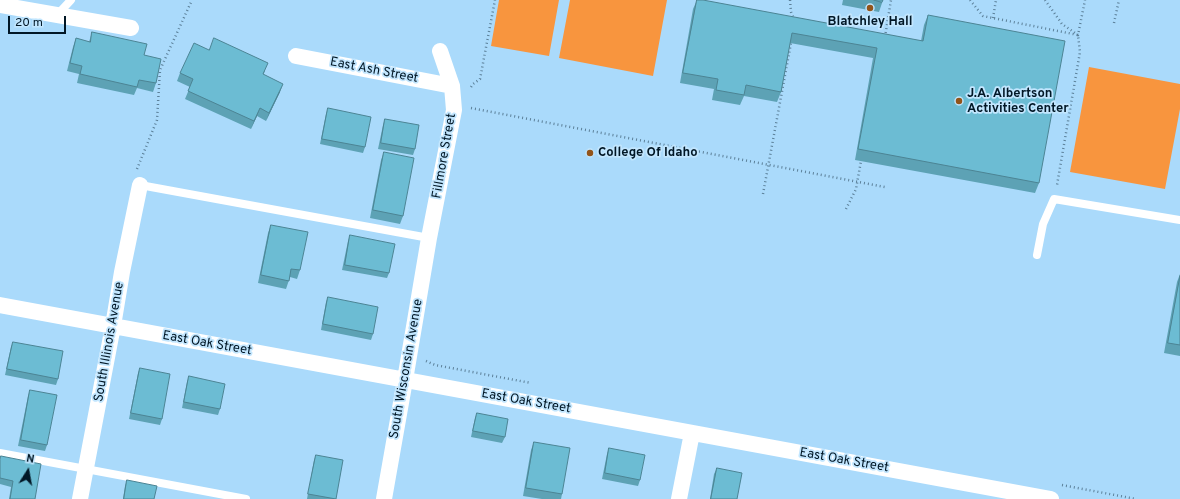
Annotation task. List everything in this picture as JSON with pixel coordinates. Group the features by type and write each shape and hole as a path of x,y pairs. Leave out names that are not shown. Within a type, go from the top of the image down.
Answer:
{"street":[{"path":"0,5 131,28"},
{"name":"Fillmore Street","path":"429,238 454,110 452,86 440,50"},
{"name":"East Ash Street","path":"296,56 452,86"},
{"name":"South Illinois Avenue","path":"80,499 122,272 140,185"},
{"name":"South Wisconsin Avenue","path":"384,499 429,238"},
{"name":"East Oak Street","path":"0,305 692,433 979,492 1051,499"},
{"path":"679,499 692,433"}],"lane":[{"path":"57,15 71,0"},
{"path":"140,185 429,238"},
{"path":"1037,255 1043,224 1054,199 1180,220"},
{"path":"0,453 246,499"}],"path":[{"path":"140,185 135,173 157,120 160,70 192,0"},
{"path":"469,91 473,84 480,79 495,0"},
{"path":"790,0 794,22"},
{"path":"883,44 892,0"},
{"path":"970,0 983,16 1078,35"},
{"path":"993,0 996,2 993,18"},
{"path":"1045,0 1062,24 1078,35"},
{"path":"1054,199 1080,52 1078,35 1085,0"},
{"path":"1114,23 1119,0"},
{"path":"764,194 791,43"},
{"path":"466,107 885,187"},
{"path":"846,209 856,189 861,161"},
{"path":"424,360 435,365 535,384"},
{"path":"1059,484 1136,499"}],"shaded area":[{"path":"499,0 559,0 549,56 491,46"},
{"path":"570,0 667,0 653,76 559,58"},
{"path":"1089,67 1180,84 1180,109 1165,189 1070,172"}],"building":[{"name":"J.A. Albertson Activities Center","path":"697,0 923,41 928,15 1065,41 1039,183 858,149 877,48 792,33 781,92 746,85 744,95 716,90 718,79 683,73"},
{"path":"92,32 147,44 144,55 161,59 156,83 139,80 137,87 80,74 82,66 70,63 76,38 90,42"},
{"path":"214,38 268,63 263,74 283,84 269,113 260,108 254,121 188,91 193,79 180,73 194,43 209,50"},
{"path":"328,108 371,117 365,147 322,139"},
{"path":"385,119 419,125 415,149 381,143"},
{"path":"384,152 414,158 403,216 373,210"},
{"path":"271,225 308,232 300,270 291,269 289,281 261,275"},
{"path":"350,235 395,244 389,273 345,265"},
{"path":"1180,276 1180,345 1168,343"},
{"path":"328,297 378,307 373,334 323,324"},
{"path":"13,342 63,351 58,379 7,369"},
{"path":"140,368 170,374 162,419 131,413"},
{"path":"189,376 225,384 220,409 184,402"},
{"path":"30,390 57,395 47,445 21,440"},
{"path":"477,413 508,419 505,437 473,431"},
{"path":"534,442 570,448 562,494 526,488"},
{"path":"609,448 645,455 640,480 605,473"},
{"path":"316,455 343,460 336,499 308,494"},
{"path":"1,456 41,464 35,499 10,499 13,481 0,478"},
{"path":"717,468 742,473 737,499 711,499"},
{"path":"127,480 157,486 154,499 124,499"}],"place":[{"name":"Blatchley Hall","path":"870,8"},
{"name":"J.A. Albertson Activities Center","path":"959,101"},
{"name":"College Of Idaho","path":"590,153"}]}
